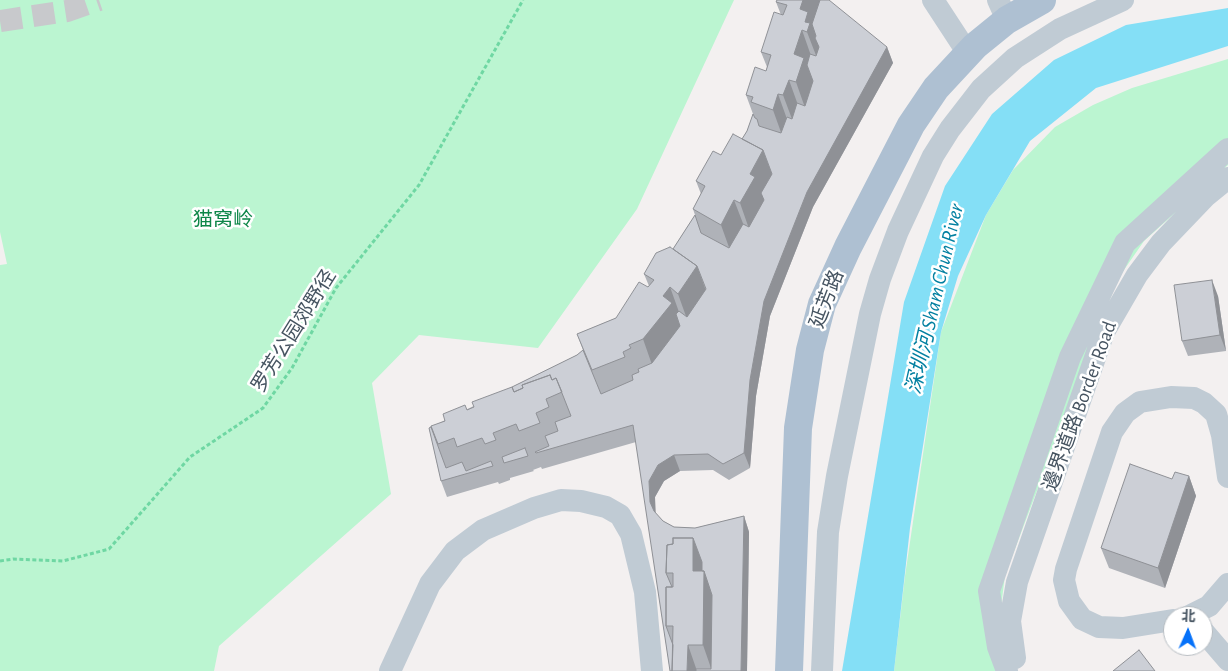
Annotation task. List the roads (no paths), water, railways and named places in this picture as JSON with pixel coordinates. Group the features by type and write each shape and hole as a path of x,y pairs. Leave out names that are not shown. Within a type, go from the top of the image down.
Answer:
{"main road":[{"name":"延芳路","path":"789,671 798,428 808,360 822,304 848,246 911,126 936,88 1002,10 1042,0"}],"street":[{"path":"933,0 967,52"},
{"path":"822,671 828,532 837,476 870,314 880,279 898,231 933,156 950,129 981,89 1015,58 1060,29 1123,0"},
{"path":"1007,671 998,647 989,591 1070,357 1125,243 1228,149"},
{"name":"邊界道路 Border Road","path":"1019,671 1011,641 1010,621 1017,582 1104,332 1137,275 1161,243 1206,196 1228,178"},
{"path":"1163,621 1123,628 1099,627 1082,619 1067,597 1064,580 1066,569 1112,432 1124,413 1140,402 1171,396 1194,398 1204,402 1216,414 1222,435 1228,477"},
{"path":"390,671 430,584 455,552 483,530 534,508 561,500 581,501 606,507 620,515 631,534 645,592 652,671"},
{"path":"1209,606 1228,584"},
{"path":"1213,643 1228,660"}],"water":[{"name":"深圳河 Sham Chun River","path":"1228,8 1228,46 1096,88 1030,141 986,215 958,276 941,332 910,528 894,671 842,671 904,302 945,186 992,114 1054,60 1126,25"}],"tunnel":[{"path":"0,21 67,11 99,0"}],"park label":[{"name":"猫窝岭","path":"223,220"}]}
